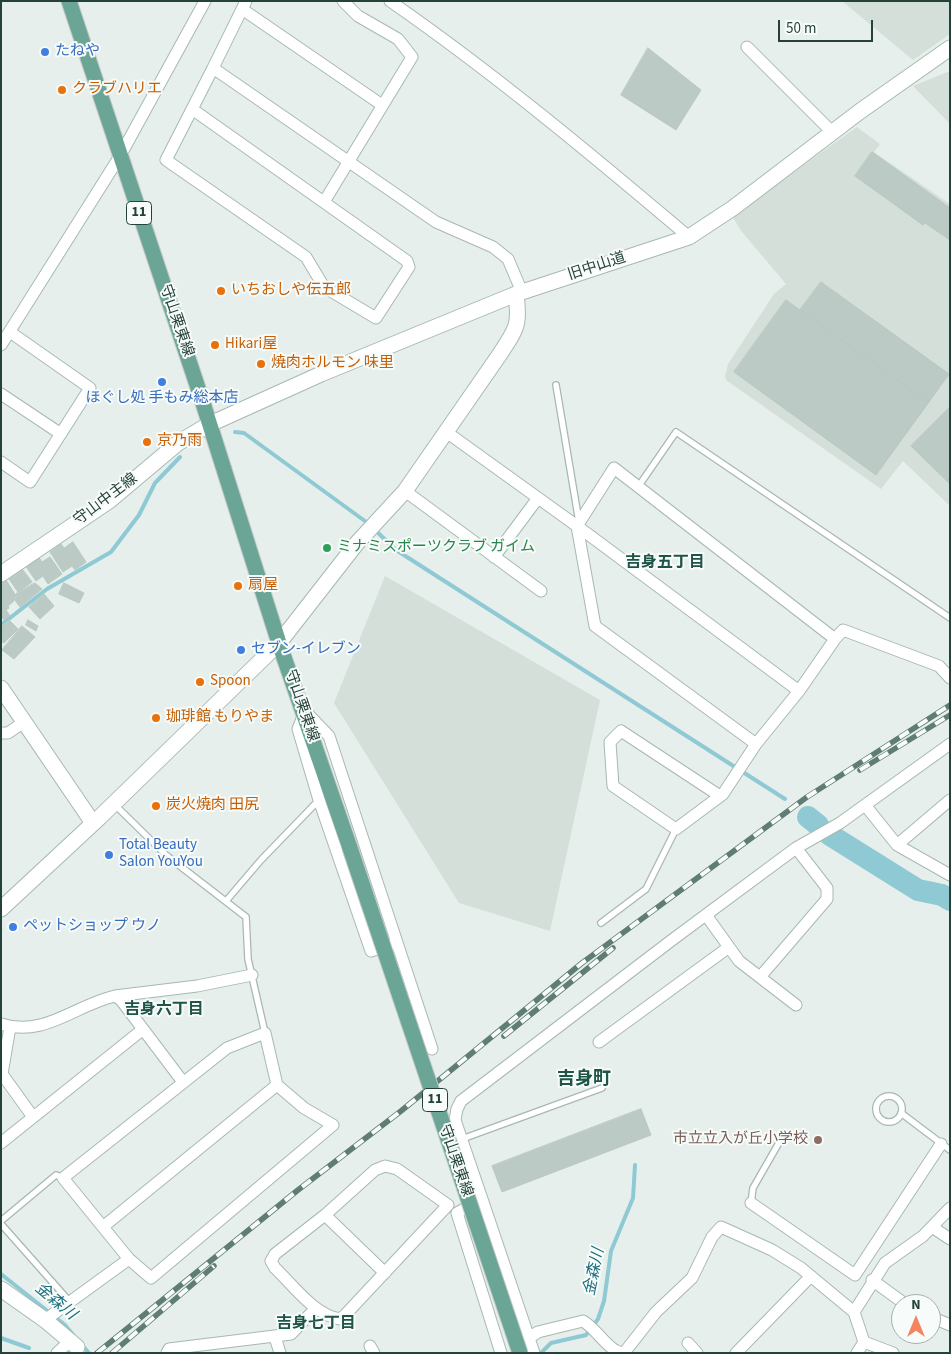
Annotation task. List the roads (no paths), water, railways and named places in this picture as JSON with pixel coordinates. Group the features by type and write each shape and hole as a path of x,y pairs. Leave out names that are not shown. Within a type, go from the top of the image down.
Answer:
{"main road":[{"name":"守山栗東線","path":"69,1 279,643 529,1352"}],"street":[{"path":"1,345 120,156 205,1"},
{"path":"324,202 412,57 398,39 358,16 343,1"},
{"path":"390,1 445,39 544,114 689,237"},
{"path":"192,109 407,260 409,267 376,318 324,287 306,257 166,160 244,5 382,105"},
{"path":"747,47 832,132"},
{"name":"旧中山道","path":"208,425 321,374 519,293 689,237 733,208 832,132 950,48"},
{"path":"3,905 93,823 279,643 372,527 405,491 512,334 519,318 519,293 508,259 493,247 436,222 349,160 213,68"},
{"path":"1,462 30,482 90,388 10,332"},
{"path":"1,394 61,434"},
{"name":"守山中主線","path":"1,574 109,501 178,443 208,425"},
{"path":"445,431 578,525 799,691"},
{"path":"756,744 595,626 578,525 614,468 835,639"},
{"path":"405,491 541,591"},
{"path":"494,557 538,498"},
{"path":"720,796 620,731 610,742 613,786 676,829 720,796 741,770 756,744 799,691 843,630 939,666 950,678"},
{"path":"1,688 93,823"},
{"path":"302,710 298,730 319,800 371,951 396,942"},
{"path":"302,710 328,736 432,1049"},
{"path":"1,733 8,733 24,722"},
{"path":"529,1352 528,1336 455,1120 461,1101 796,848 840,822 950,744"},
{"path":"898,845 950,800"},
{"path":"865,805 898,845 950,875"},
{"path":"760,977 827,899 827,888 796,848"},
{"path":"706,915 739,961 796,1005"},
{"path":"599,1042 729,947"},
{"path":"33,1118 2,1074 6,1025 40,1027 101,1000 115,996 197,986 252,976"},
{"path":"115,996 121,1000 183,1082"},
{"path":"1,1143 142,1030"},
{"path":"265,1033 277,1084 304,1108 333,1126 151,1278 129,1259 104,1226 62,1178 227,1048 265,1033"},
{"path":"104,1226 277,1084"},
{"path":"751,1203 855,1275 946,1147"},
{"path":"448,1205 340,1319 325,1315 316,1308 275,1268 271,1261 275,1254 325,1215 375,1170 384,1166 397,1169 448,1205 457,1213 501,1353"},
{"path":"457,1213 482,1199"},
{"path":"854,1312 872,1280 885,1263 932,1227 950,1208"},
{"path":"325,1215 385,1273"},
{"path":"512,1353 528,1336 578,1321 589,1324 615,1351 623,1353 656,1312 692,1278 712,1238 720,1227 772,1250 811,1276 854,1312 864,1342"},
{"path":"932,1227 950,1239"},
{"path":"51,1316 129,1259"},
{"path":"736,1353 811,1276"},
{"path":"872,1280 891,1294"},
{"path":"1,1289 51,1316 73,1344 57,1353"},
{"path":"167,1353 169,1350 290,1334 316,1308"},
{"path":"275,1337 280,1353"},
{"path":"857,1353 864,1342"},
{"path":"864,1342 893,1353"},
{"path":"688,1343 698,1353"}],"lane":[{"path":"556,385 578,525"},
{"path":"638,487 676,432 950,618"},
{"path":"226,901 261,860 319,800"},
{"path":"113,803 167,856 246,918 248,959 265,1033"},
{"path":"601,922 646,889 676,829"},
{"path":"462,1139 602,1088"},
{"path":"886,1096 895,1098 901,1104 901,1113 892,1122 884,1121 876,1112 876,1104 886,1096"},
{"path":"901,1113 946,1147"},
{"path":"751,1203 753,1188 780,1141"},
{"path":"62,1178 56,1176 1,1222 70,1302"}],"waterway":[{"path":"235,432 244,433 369,524"},
{"path":"1,625 47,589 111,552 139,515 155,483 180,457"},
{"path":"374,529 396,550 785,799"},
{"path":"808,817 818,825"},
{"path":"830,835 918,890 942,895 950,900"},
{"name":"金森川","path":"541,1353 551,1343 586,1335 598,1319 604,1301 611,1251 633,1198 635,1165"},
{"name":"金森川","path":"1,1274 65,1325 74,1336"},
{"path":"1,1338 29,1348"},
{"name":"金森川","path":"82,1345 89,1353"}],"railway":[{"path":"97,1353 298,1190 401,1111 582,963 807,797 950,705"},
{"path":"860,770 950,715"},
{"path":"504,1036 613,948"},
{"path":"112,1353 214,1266"}],"place":[{"name":"たねや","path":"45,52"},
{"name":"クラブハリエ","path":"62,90"},
{"name":"いちおしや伝五郎","path":"221,291"},
{"name":"Hikari屋","path":"215,345"},
{"name":"焼肉ホルモン 味里","path":"261,364"},
{"name":"ほぐし処 手もみ総本店","path":"162,382"},
{"name":"京乃雨","path":"147,442"},
{"name":"ミナミスポーツクラブ ガイム","path":"327,548"},
{"name":"扇屋","path":"238,586"},
{"name":"セブン-イレブン","path":"241,650"},
{"name":"Spoon","path":"200,682"},
{"name":"珈琲館 もりやま","path":"156,718"},
{"name":"炭火焼肉 田尻","path":"156,806"},
{"name":"Total Beauty Salon YouYou","path":"109,855"},
{"name":"ペットショップ ウノ","path":"13,927"},
{"name":"市立立入が丘小学校","path":"818,1140"}],"district":[{"name":"吉身五丁目","path":"665,563"},
{"name":"吉身六丁目","path":"164,1010"},
{"name":"吉身町","path":"584,1080"},
{"name":"吉身七丁目","path":"316,1324"}]}
